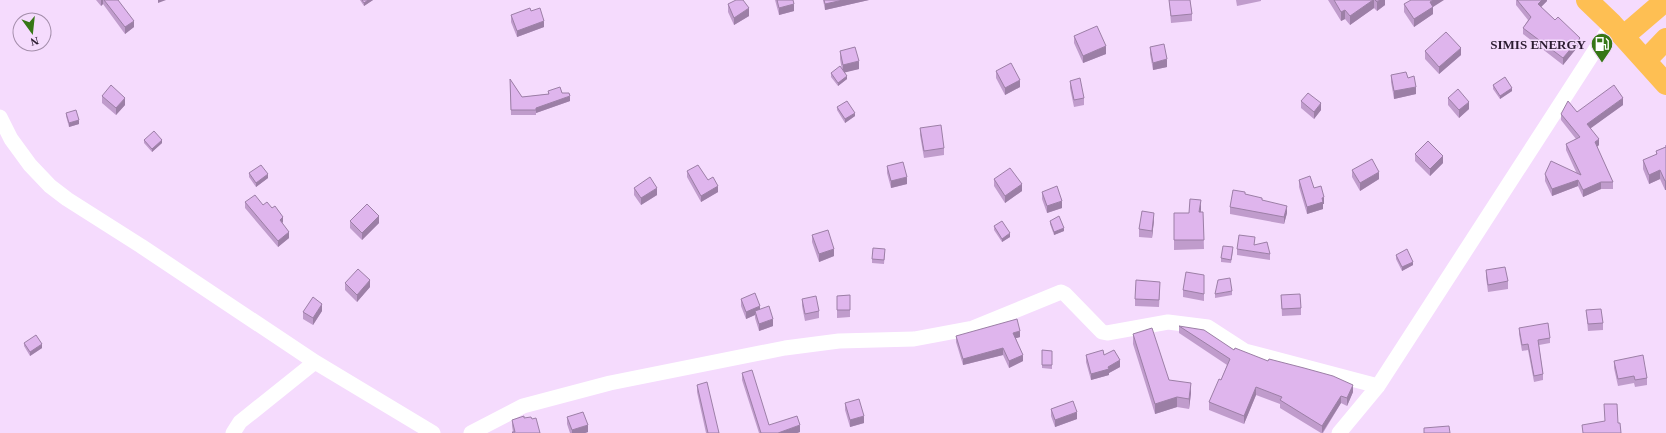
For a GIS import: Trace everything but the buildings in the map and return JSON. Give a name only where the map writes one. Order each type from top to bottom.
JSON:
[{"type":"highway","points":[[1587,0],[1618,30],[1666,84]]},
{"type":"highway","points":[[1618,30],[1666,0]]},
{"type":"highway","points":[[1646,60],[1666,39]]},
{"type":"street","points":[[1338,433],[1378,386],[1618,30]]},
{"type":"street","points":[[0,117],[11,138],[26,160],[50,186],[315,362],[433,433]]},
{"type":"street","points":[[471,433],[523,406],[610,383],[785,348],[839,341],[914,339],[973,328],[1061,292],[1065,294],[1102,332],[1106,333],[1168,322],[1208,328],[1245,351],[1378,386]]},
{"type":"street","points":[[233,433],[240,422],[315,362]]},
{"type":"place","name":"SIMIS ENERGY","points":[[1602,64]]}]
